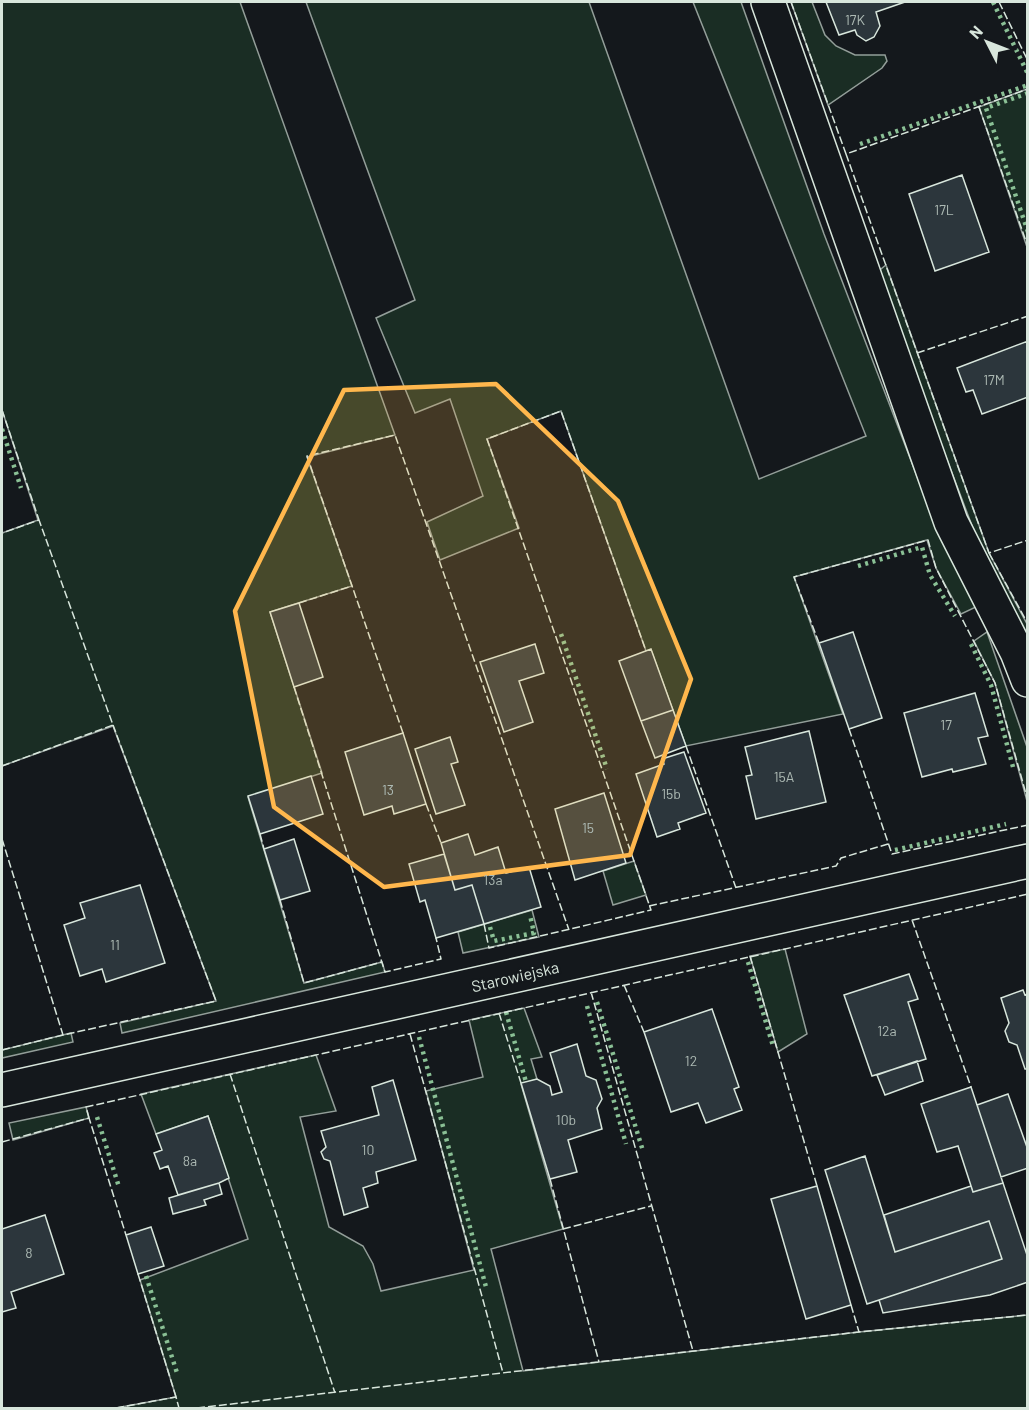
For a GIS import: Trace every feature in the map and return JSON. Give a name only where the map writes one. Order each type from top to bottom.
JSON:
[{"type":"street","points":[[768,2],[951,522],[1017,652],[1028,680]]},
{"type":"street","name":"Starowiejska","points":[[2,1090],[1028,861]]},
{"type":"highlighted area","points":[[496,384],[618,501],[691,679],[630,855],[384,887],[274,807],[235,611],[344,390]]},
{"type":"green space","points":[[2,2],[240,2],[395,435],[307,457],[352,586],[270,612],[322,773],[248,797],[304,983],[382,962],[385,972],[122,1033],[120,1023],[216,1001],[113,726],[2,766],[2,533],[38,520],[2,410]]},
{"type":"green space","points":[[306,2],[589,2],[759,479],[866,436],[693,2],[741,2],[824,234],[925,497],[976,607],[961,614],[936,568],[927,540],[794,577],[843,714],[686,746],[651,650],[646,651],[561,411],[487,439],[519,528],[440,560],[427,522],[483,496],[450,399],[415,413],[376,318],[415,300]]},
{"type":"green space","points":[[791,2],[812,2],[825,35],[836,46],[855,55],[885,55],[887,61],[882,68],[828,105]]},
{"type":"green space","points":[[1028,89],[1027,247],[979,107]]},
{"type":"green space","points":[[886,265],[989,553],[1027,624],[1027,639],[982,552],[876,273]]},
{"type":"green space","points":[[987,632],[1027,747],[1027,801],[995,683],[974,641]]},
{"type":"green space","points":[[634,861],[646,895],[613,905],[603,871]]},
{"type":"green space","points":[[532,910],[539,937],[463,953],[458,932]]},
{"type":"green space","points":[[785,949],[807,1034],[778,1052],[750,956]]},
{"type":"green space","points":[[524,1008],[542,1057],[531,1059],[537,1079],[521,1084],[563,1229],[491,1249],[523,1371],[1027,1315],[1027,1408],[116,1408],[176,1397],[140,1280],[248,1239],[208,1116],[156,1134],[141,1094],[316,1055],[336,1111],[300,1117],[329,1227],[363,1246],[373,1264],[381,1291],[474,1270],[426,1091],[483,1077],[469,1020]]},
{"type":"green space","points":[[71,1033],[73,1042],[2,1058],[2,1050]]},
{"type":"green space","points":[[86,1107],[89,1118],[13,1140],[9,1123]]},
{"type":"building","points":[[826,2],[905,2],[876,12],[880,26],[874,37],[866,41],[857,35],[855,30],[839,35]]},
{"type":"building","points":[[962,175],[989,252],[935,271],[909,194]]},
{"type":"building","points":[[1028,341],[1028,397],[982,414],[973,390],[966,392],[957,368]]},
{"type":"building","points":[[299,603],[323,677],[294,687],[270,612]]},
{"type":"building","points":[[853,632],[882,718],[849,729],[819,643]]},
{"type":"building","points":[[535,644],[544,673],[519,681],[533,722],[504,732],[480,662]]},
{"type":"building","points":[[651,649],[673,710],[641,721],[619,661]]},
{"type":"building","points":[[975,693],[988,736],[978,738],[986,764],[953,772],[952,769],[922,777],[904,713]]},
{"type":"building","points":[[673,710],[686,746],[655,758],[641,721]]},
{"type":"building","points":[[809,731],[826,802],[756,819],[746,776],[752,775],[745,747]]},
{"type":"building","points":[[403,733],[426,804],[394,814],[392,806],[364,815],[345,752]]},
{"type":"building","points":[[450,737],[458,762],[451,764],[465,805],[436,814],[415,749]]},
{"type":"building","points":[[684,752],[706,813],[678,823],[680,829],[657,837],[636,774],[664,764],[662,759]]},
{"type":"building","points":[[311,776],[323,814],[260,834],[248,796]]},
{"type":"building","points":[[604,793],[626,863],[575,880],[555,809]]},
{"type":"building","points":[[468,834],[475,855],[498,847],[506,873],[529,867],[541,907],[484,924],[472,885],[455,890],[441,843]]},
{"type":"building","points":[[294,839],[310,891],[280,900],[264,849]]},
{"type":"building","points":[[444,854],[455,890],[472,885],[484,924],[436,938],[425,900],[420,902],[409,864]]},
{"type":"building","points":[[140,885],[165,963],[106,982],[102,969],[80,976],[64,925],[85,918],[80,903]]},
{"type":"building","points":[[909,974],[918,999],[908,1002],[926,1059],[872,1076],[844,995]]},
{"type":"building","points":[[1023,990],[1025,995],[1028,994],[1028,1069],[1025,1069],[1017,1045],[1009,1042],[1005,1031],[1009,1023],[1001,998]]},
{"type":"building","points":[[712,1009],[739,1087],[734,1089],[742,1110],[706,1123],[698,1103],[671,1112],[644,1032]]},
{"type":"building","points":[[577,1044],[586,1076],[596,1080],[602,1099],[597,1108],[602,1129],[568,1140],[577,1172],[550,1179],[521,1083],[537,1079],[550,1086],[552,1095],[562,1092],[550,1053]]},
{"type":"building","points":[[917,1061],[923,1081],[885,1095],[877,1075]]},
{"type":"building","points":[[393,1080],[416,1160],[376,1172],[378,1183],[363,1188],[368,1207],[344,1215],[330,1161],[324,1159],[321,1152],[326,1147],[321,1131],[379,1115],[372,1087]]},
{"type":"building","points":[[971,1087],[1003,1183],[973,1192],[958,1146],[937,1152],[921,1104]]},
{"type":"building","points":[[1008,1094],[1028,1150],[1028,1168],[1001,1177],[977,1105]]},
{"type":"building","points":[[208,1116],[229,1178],[178,1195],[168,1166],[160,1169],[154,1153],[162,1150],[156,1134]]},
{"type":"building","points":[[865,1156],[895,1252],[989,1221],[1002,1259],[867,1304],[825,1170]]},
{"type":"building","points":[[219,1183],[222,1194],[204,1200],[206,1205],[173,1214],[169,1198]]},
{"type":"building","points":[[1003,1183],[1028,1258],[1028,1282],[990,1295],[883,1313],[879,1300],[1002,1259],[989,1221],[895,1252],[884,1215],[971,1186],[973,1192]]},
{"type":"building","points":[[817,1186],[851,1305],[806,1319],[771,1199]]},
{"type":"building","points":[[45,1215],[64,1274],[11,1292],[16,1308],[2,1312],[2,1229]]},
{"type":"building","points":[[151,1227],[164,1266],[138,1274],[126,1235]]},
{"type":"hedge","points":[[993,2],[1028,74]]},
{"type":"hedge","points":[[860,144],[1028,85]]},
{"type":"hedge","points":[[1028,93],[986,108],[1028,232]]},
{"type":"hedge","points":[[2,429],[21,488]]},
{"type":"hedge","points":[[858,566],[922,547],[930,575],[955,616]]},
{"type":"hedge","points":[[561,634],[607,769]]},
{"type":"hedge","points":[[971,644],[991,685],[1013,767]]},
{"type":"hedge","points":[[895,850],[1006,824]]},
{"type":"hedge","points":[[490,927],[494,941],[534,933],[530,915]]},
{"type":"hedge","points":[[748,962],[773,1046]]},
{"type":"hedge","points":[[597,1002],[643,1151]]},
{"type":"hedge","points":[[587,1006],[626,1144]]},
{"type":"hedge","points":[[506,1012],[526,1082]]},
{"type":"hedge","points":[[419,1037],[486,1287]]},
{"type":"hedge","points":[[97,1117],[119,1187]]},
{"type":"hedge","points":[[146,1276],[178,1376]]},
{"type":"fence","points":[[791,2],[846,154],[1028,89]]},
{"type":"fence","points":[[999,2],[1028,61]]},
{"type":"fence","points":[[979,107],[1028,247]]},
{"type":"fence","points":[[846,154],[989,553],[1028,540]]},
{"type":"fence","points":[[917,353],[1028,316]]},
{"type":"fence","points":[[2,410],[39,520],[2,533]]},
{"type":"fence","points":[[484,924],[489,948],[651,910],[487,439],[561,411],[646,651]]},
{"type":"fence","points":[[403,733],[307,456],[395,435],[569,930]]},
{"type":"fence","points":[[2,766],[113,725],[39,520]]},
{"type":"fence","points":[[819,643],[794,577],[928,540],[936,568],[995,683],[1028,801]]},
{"type":"fence","points":[[989,553],[1028,624]]},
{"type":"fence","points":[[299,603],[352,586]]},
{"type":"fence","points":[[294,687],[385,972],[441,959],[436,938]]},
{"type":"fence","points":[[2,839],[63,1035],[216,1001],[113,725]]},
{"type":"fence","points":[[849,729],[892,854],[1028,825]]},
{"type":"fence","points":[[686,746],[736,888]]},
{"type":"fence","points":[[426,804],[441,843]]},
{"type":"fence","points":[[260,834],[264,849]]},
{"type":"fence","points":[[649,906],[836,866],[841,858],[888,844]]},
{"type":"fence","points":[[89,1118],[86,1107],[1028,894]]},
{"type":"fence","points":[[280,900],[304,983],[382,962]]},
{"type":"fence","points":[[912,920],[971,1087]]},
{"type":"fence","points":[[750,956],[817,1186]]},
{"type":"fence","points":[[624,985],[644,1032]]},
{"type":"fence","points":[[591,992],[693,1351]]},
{"type":"fence","points":[[499,1013],[521,1083]]},
{"type":"fence","points":[[410,1034],[503,1373]]},
{"type":"fence","points":[[2,1050],[63,1035]]},
{"type":"fence","points":[[230,1074],[335,1393]]},
{"type":"fence","points":[[2,1142],[89,1118],[126,1235]]},
{"type":"fence","points":[[550,1179],[599,1362]]},
{"type":"fence","points":[[563,1229],[651,1206]]},
{"type":"fence","points":[[138,1274],[176,1397]]},
{"type":"fence","points":[[851,1305],[859,1332]]},
{"type":"fence","points":[[197,1408],[859,1332],[1028,1315]]},
{"type":"fence","points":[[116,1408],[176,1397],[179,1408]]}]
